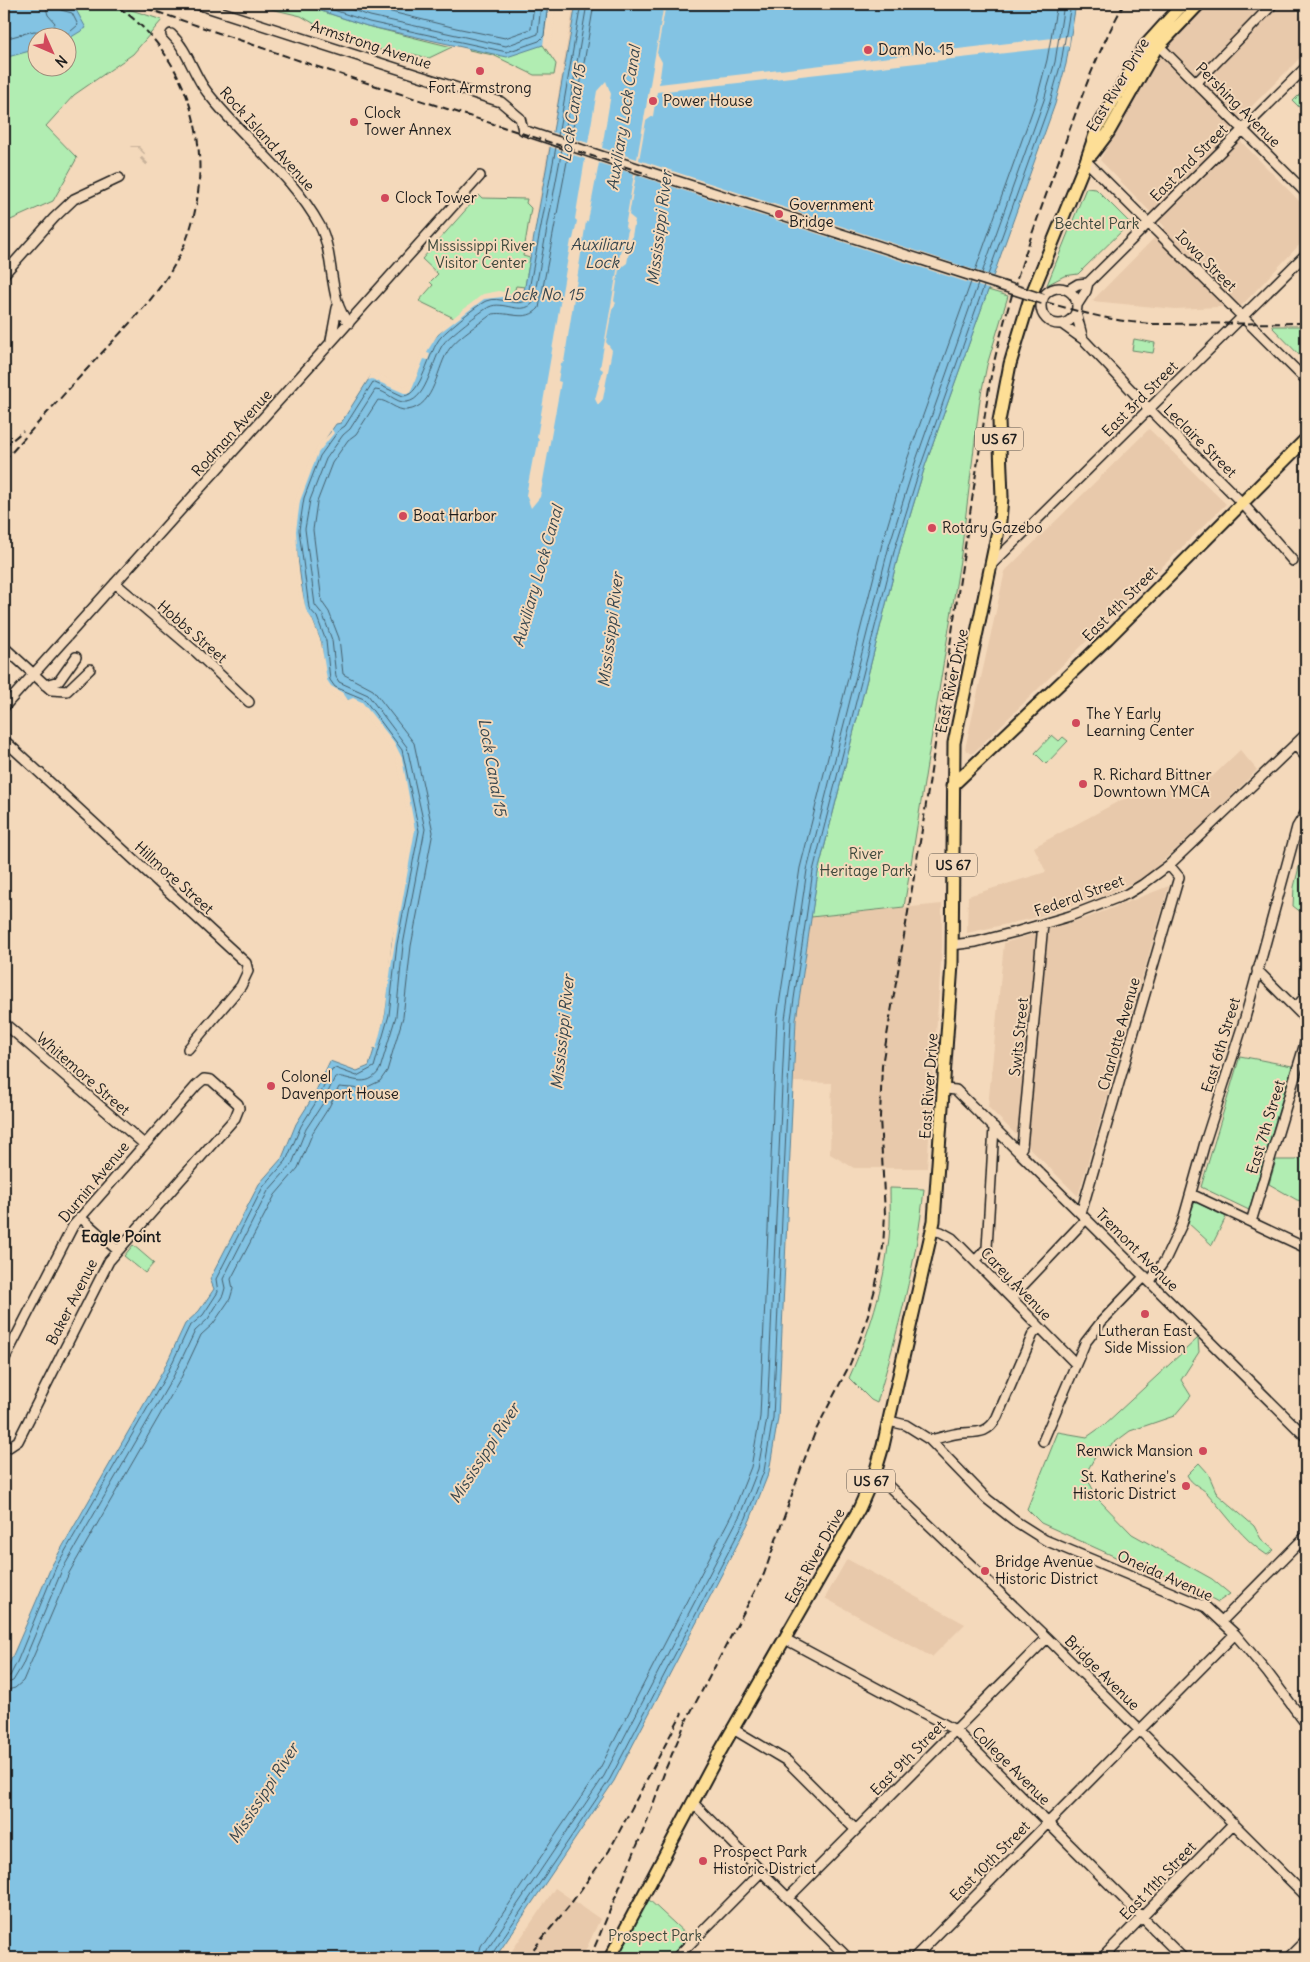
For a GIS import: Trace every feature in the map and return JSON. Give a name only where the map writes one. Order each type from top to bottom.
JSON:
[{"type":"main road","name":"East River Drive","points":[[610,1958],[692,1802],[859,1509],[875,1473],[932,1230],[945,1090],[952,944],[952,786],[957,721],[993,563],[1002,497],[998,440],[1003,394],[1030,298],[1086,161],[1108,133],[1155,41],[1183,4]]},
{"type":"main road","name":"East River Drive","points":[[1155,41],[1199,4]]},
{"type":"main road","name":"East 4th Street","points":[[952,786],[1108,638],[1306,439]]},
{"type":"street","name":"Armstrong Avenue","points":[[197,4],[501,102],[520,118],[523,130],[1042,299]]},
{"type":"street","points":[[1196,82],[1273,4]]},
{"type":"street","name":"Rock Island Avenue","points":[[171,34],[185,51],[207,92],[292,185],[312,212],[326,240],[340,314],[349,323]]},
{"type":"street","name":"Pershing Avenue","points":[[1155,41],[1306,193]]},
{"type":"street","name":"East 2nd Street","points":[[1077,309],[1088,283],[1306,67]]},
{"type":"street","name":"Iowa Street","points":[[1086,161],[1306,380]]},
{"type":"street","name":"Rodman Avenue","points":[[4,707],[480,176]]},
{"type":"street","points":[[4,274],[54,218],[74,199],[119,178]]},
{"type":"street","name":"East 3rd Street","points":[[993,563],[1306,254]]},
{"type":"street","points":[[1068,290],[1078,284],[1088,283]]},
{"type":"street","points":[[1077,309],[1070,320],[1062,324],[1051,322],[1045,317],[1041,309],[1042,299],[1047,292],[1055,288],[1068,290],[1075,296],[1083,339]]},
{"type":"street","points":[[329,345],[334,330],[337,303]]},
{"type":"street","name":"Leclaire Street","points":[[1062,324],[1083,339],[1243,504],[1293,561]]},
{"type":"street","name":"Hobbs Street","points":[[115,583],[196,652],[249,702]]},
{"type":"street","points":[[4,647],[45,685],[56,692],[67,691],[90,669]]},
{"type":"street","points":[[45,685],[59,681],[76,657]]},
{"type":"street","name":"Federal Street","points":[[952,944],[976,942],[1043,924],[1127,894],[1169,865],[1306,734]]},
{"type":"street","name":"Hillmore Street","points":[[4,740],[246,963],[248,971],[241,986],[188,1049]]},
{"type":"street","points":[[1295,745],[1306,757]]},
{"type":"street","name":"East 6th Street","points":[[1042,1441],[1085,1343],[1102,1321],[1165,1260],[1179,1233],[1206,1139],[1245,1018],[1297,826],[1306,812]]},
{"type":"street","name":"Charlotte Avenue","points":[[1011,1298],[1084,1216],[1179,877],[1169,865]]},
{"type":"street","name":"Swits Street","points":[[1019,1152],[1022,1147],[1043,924]]},
{"type":"street","points":[[1257,970],[1306,1019]]},
{"type":"street","points":[[1295,1008],[1306,996]]},
{"type":"street","name":"Whitemore Street","points":[[4,1023],[144,1144]]},
{"type":"street","name":"East 7th Street","points":[[1252,1222],[1306,1040]]},
{"type":"street","name":"Durnin Avenue","points":[[4,1360],[61,1247],[80,1217],[204,1079],[211,1080],[230,1096],[240,1108]]},
{"type":"street","name":"Tremont Avenue","points":[[945,1090],[956,1090],[1306,1437]]},
{"type":"street","name":"Baker Avenue","points":[[4,1447],[9,1447],[18,1441],[109,1260],[235,1118],[240,1108]]},
{"type":"street","points":[[975,1261],[987,1248],[994,1127]]},
{"type":"street","points":[[1191,1194],[1305,1244]]},
{"type":"street","points":[[80,1217],[116,1250]]},
{"type":"street","name":"Carey Avenue","points":[[932,1230],[952,1238],[1039,1328],[1076,1363]]},
{"type":"street","points":[[930,1440],[954,1434],[982,1432],[993,1424],[1032,1334],[1039,1328]]},
{"type":"street","name":"Oneida Avenue","points":[[888,1421],[906,1424],[930,1440],[987,1499],[1020,1525],[1045,1540],[1206,1607],[1236,1634],[1268,1672],[1306,1724]]},
{"type":"street","name":"Bridge Avenue","points":[[875,1473],[1047,1638],[1306,1896]]},
{"type":"street","points":[[1222,1621],[1306,1536]]},
{"type":"street","name":"East 10th Street","points":[[914,1958],[1236,1634]]},
{"type":"street","name":"East 9th Street","points":[[788,1898],[1047,1638]]},
{"type":"street","name":"College Avenue","points":[[785,1639],[955,1730],[1183,1958]]},
{"type":"street","points":[[734,1729],[787,1761],[856,1830]]},
{"type":"street","points":[[692,1802],[848,1958]]},
{"type":"street","name":"East 11th Street","points":[[1102,1958],[1234,1823]]},
{"type":"street","points":[[678,1957],[761,1872]]},
{"type":"street","points":[[1288,1958],[1306,1940]]},
{"type":"shaded area","points":[[574,4],[576,4],[539,213],[537,212]]},
{"type":"shaded area","points":[[1209,4],[1290,4],[1306,21],[1306,52],[1229,129],[1306,208],[1306,238],[1241,306],[1175,309],[1092,301],[1165,227],[1100,160],[1157,57]]},
{"type":"shaded area","points":[[1149,429],[1226,504],[972,754],[965,749],[1005,571]]},
{"type":"shaded area","points":[[1240,750],[1257,770],[1207,821],[1145,877],[1107,894],[1034,918],[967,933],[968,896],[1046,872],[1034,847],[1121,800],[1212,777]]},
{"type":"shaded area","points":[[1169,886],[1078,1196],[988,1107],[1004,943],[1089,917]]},
{"type":"shaded area","points":[[942,904],[942,946],[927,1168],[854,1168],[830,1154],[832,1083],[794,1082],[796,1020],[811,917]]},
{"type":"shaded area","points":[[847,1559],[965,1624],[932,1657],[825,1598]]},
{"type":"shaded area","points":[[555,1888],[600,1919],[582,1958],[507,1958]]},
{"type":"green space","points":[[4,4],[113,4],[162,20],[133,54],[74,95],[46,126],[77,158],[53,201],[4,223]]},
{"type":"green space","points":[[250,4],[300,4],[367,26],[452,47],[429,58],[412,54],[405,58],[332,34],[301,16]]},
{"type":"green space","points":[[483,24],[543,45],[556,64],[554,75],[534,75],[493,55],[469,50]]},
{"type":"green space","points":[[1306,88],[1306,114],[1293,101]]},
{"type":"green space","name":"Bechtel Park","points":[[1086,188],[1096,189],[1130,223],[1078,274],[1064,276],[1047,285]]},
{"type":"green space","name":"Mississippi River Visitor Center","points":[[479,195],[482,198],[527,199],[526,203],[531,208],[523,256],[530,258],[525,287],[516,286],[513,296],[499,294],[456,319],[419,301],[433,285],[430,282],[438,274],[422,259]]},
{"type":"green space","name":"River Heritage Park","points":[[988,290],[1008,296],[987,365],[980,399],[961,554],[904,907],[811,917],[818,872],[900,549],[925,466]]},
{"type":"green space","points":[[1271,326],[1306,326],[1306,362]]},
{"type":"green space","points":[[1134,339],[1155,343],[1153,353],[1132,350]]},
{"type":"green space","points":[[1052,735],[1059,741],[1063,737],[1068,741],[1046,764],[1035,753]]},
{"type":"green space","points":[[1301,859],[1306,862],[1306,916],[1293,906],[1294,887]]},
{"type":"green space","points":[[1240,1056],[1292,1066],[1249,1210],[1201,1187]]},
{"type":"green space","points":[[1306,1155],[1306,1202],[1297,1200],[1269,1184],[1276,1160],[1296,1160]]},
{"type":"green space","points":[[890,1188],[924,1189],[917,1243],[899,1324],[877,1403],[871,1400],[849,1378],[869,1327],[887,1256],[890,1232]]},
{"type":"green space","points":[[1195,1202],[1226,1217],[1212,1245],[1187,1222]]},
{"type":"green space","points":[[133,1245],[154,1263],[145,1273],[124,1256]]},
{"type":"green space","points":[[1198,1338],[1199,1352],[1181,1380],[1191,1396],[1174,1416],[1130,1431],[1095,1457],[1085,1475],[1099,1500],[1132,1534],[1212,1579],[1230,1594],[1218,1602],[1182,1582],[1120,1559],[1041,1523],[1027,1509],[1058,1432],[1087,1437],[1104,1425]]},
{"type":"green space","points":[[1199,1463],[1208,1473],[1217,1494],[1254,1526],[1261,1539],[1274,1550],[1267,1555],[1258,1549],[1242,1534],[1207,1493],[1191,1481],[1187,1475]]},
{"type":"green space","name":"Prospect Park","points":[[647,1898],[689,1937],[671,1955],[673,1958],[617,1958]]},
{"type":"water","points":[[4,4],[54,4],[75,8],[86,28],[78,33],[78,28],[28,28],[28,51],[4,58]]},
{"type":"water","points":[[300,4],[553,4],[549,38],[543,45],[507,57],[367,26]]},
{"type":"water","points":[[576,4],[1076,4],[1066,64],[1055,104],[925,466],[900,549],[818,872],[796,1020],[778,1418],[769,1472],[750,1520],[614,1781],[495,1958],[4,1958],[4,1676],[52,1565],[163,1371],[185,1324],[199,1311],[214,1289],[210,1279],[259,1184],[282,1158],[296,1124],[313,1097],[330,1061],[357,1071],[369,1066],[385,1014],[392,943],[414,831],[398,752],[360,703],[348,700],[332,690],[325,681],[321,642],[312,619],[305,611],[294,529],[299,496],[315,454],[336,424],[341,423],[372,374],[405,391],[416,378],[423,356],[436,337],[470,305],[478,299],[490,295],[499,294],[523,297]]},
{"type":"pier","points":[[549,4],[555,4],[552,38],[546,45],[543,45]]},
{"type":"pier","points":[[573,4],[552,132],[588,143],[597,91],[606,81],[611,94],[602,148],[637,159],[664,4],[666,4],[657,53],[662,62],[659,84],[1070,36],[1069,46],[657,92],[653,116],[646,121],[639,160],[996,277],[991,290],[636,175],[629,215],[635,220],[627,263],[619,269],[614,301],[616,303],[612,310],[606,342],[612,350],[603,399],[598,405],[595,399],[603,370],[600,368],[621,248],[624,248],[628,230],[625,227],[634,174],[599,163],[588,221],[586,222],[564,362],[561,363],[558,381],[561,382],[540,497],[531,508],[526,495],[533,458],[535,458],[539,439],[537,437],[571,240],[573,239],[577,221],[575,219],[585,159],[548,146]]},
{"type":"pier","points":[[499,291],[513,294],[512,296],[484,299],[438,334],[428,350],[427,353],[430,354],[428,360],[424,359],[410,393],[404,393],[372,379],[368,380],[372,372],[406,388],[411,384],[423,350],[435,332],[483,294]]},
{"type":"pier","points":[[331,428],[334,433],[318,453],[300,501],[296,531],[299,576],[306,610],[312,619],[321,642],[327,680],[331,686],[343,693],[348,700],[353,698],[362,702],[394,742],[402,758],[415,830],[392,960],[385,1014],[376,1049],[373,1047],[382,1014],[394,927],[412,831],[395,753],[358,705],[347,702],[331,693],[323,683],[319,643],[310,621],[302,612],[292,537],[295,503],[311,459],[320,444],[331,432]]},
{"type":"railway","points":[[4,461],[153,296],[169,274],[180,254],[195,212],[198,190],[198,144],[188,100],[176,72],[159,46],[138,23],[113,4]]},
{"type":"railway","points":[[134,4],[321,68],[1014,293],[1066,308],[1136,323],[1306,323]]},
{"type":"railway","points":[[590,1958],[687,1719],[764,1574],[816,1430],[850,1364],[864,1329],[875,1289],[883,1247],[885,1214],[880,1117],[882,1065],[923,824],[990,381],[1003,326],[1037,220],[1087,84],[1104,43],[1124,4]]},
{"type":"railway","points":[[4,447],[23,431]]},
{"type":"railway","points":[[526,1958],[569,1906],[609,1851],[682,1713]]},
{"type":"place","name":"Dam No. 15","points":[[868,50]]},
{"type":"place","name":"Fort Armstrong","points":[[480,71]]},
{"type":"place","name":"Power House","points":[[653,101]]},
{"type":"place","name":"Clock Tower Annex","points":[[354,122]]},
{"type":"place","name":"Clock Tower","points":[[385,198]]},
{"type":"place","name":"Government Bridge","points":[[779,214]]},
{"type":"place","name":"Boat Harbor","points":[[403,516]]},
{"type":"place","name":"Rotary Gazebo","points":[[932,528]]},
{"type":"place","name":"The Y Early Learning Center","points":[[1076,723]]},
{"type":"place","name":"R. Richard Bittner Downtown YMCA","points":[[1083,784]]},
{"type":"place","name":"Colonel Davenport House","points":[[271,1086]]},
{"type":"place","name":"Lutheran East Side Mission","points":[[1145,1314]]},
{"type":"place","name":"Renwick Mansion","points":[[1203,1451]]},
{"type":"place","name":"St. Katherine's Historic District","points":[[1186,1486]]},
{"type":"place","name":"Bridge Avenue Historic District","points":[[985,1571]]},
{"type":"place","name":"Prospect Park Historic District","points":[[703,1861]]},
{"type":"district","name":"Eagle Point","points":[[121,1236]]},
{"type":"water label","name":"Lock Canal 15","points":[[572,113]]},
{"type":"water label","name":"Auxiliary Lock Canal","points":[[623,118]]},
{"type":"water label","name":"Mississippi River","points":[[659,228]]},
{"type":"water label","name":"Auxiliary Lock","points":[[602,253]]},
{"type":"water label","name":"Lock No. 15","points":[[543,294]]},
{"type":"water label","name":"Auxiliary Lock Canal","points":[[537,576]]},
{"type":"water label","name":"Mississippi River","points":[[610,630]]},
{"type":"water label","name":"Lock Canal 15","points":[[493,767]]},
{"type":"water label","name":"Mississippi River","points":[[562,1032]]},
{"type":"water label","name":"Mississippi River","points":[[484,1453]]},
{"type":"water label","name":"Mississippi River","points":[[263,1793]]}]
